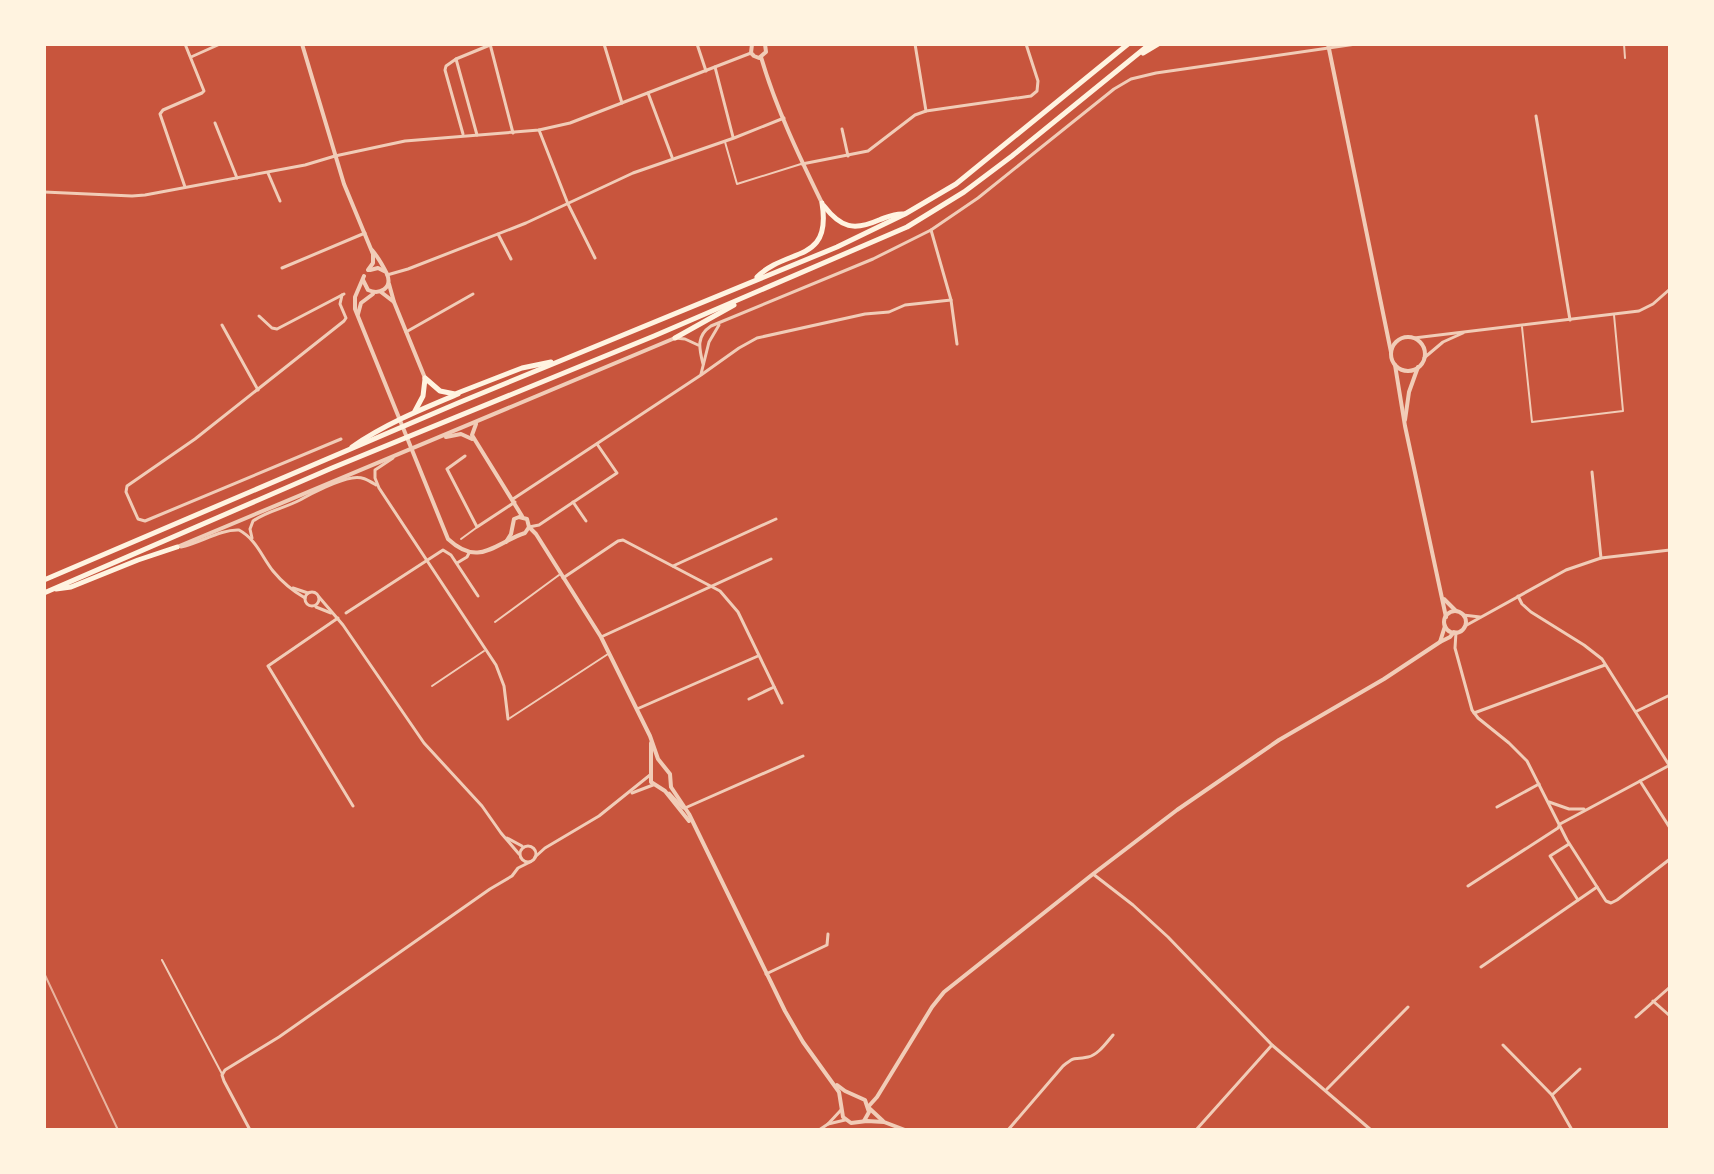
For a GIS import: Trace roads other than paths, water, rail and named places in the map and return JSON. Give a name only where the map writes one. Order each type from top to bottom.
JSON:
[{"type":"highway","points":[[44,580],[556,362],[837,247],[905,214],[956,184],[1126,44]]},
{"type":"highway","points":[[45,592],[332,468],[882,238],[964,192],[1150,44]]},
{"type":"highway","points":[[1125,64],[1158,44]]},
{"type":"highway","points":[[822,203],[841,223],[853,227],[864,227],[896,213],[905,214]]},
{"type":"highway","points":[[754,281],[766,268],[809,250],[818,241],[825,220],[822,203]]},
{"type":"highway","points":[[675,338],[754,293]]},
{"type":"highway","points":[[341,454],[364,438],[462,392],[528,365],[556,362]]},
{"type":"highway","points":[[425,378],[440,391],[462,392]]},
{"type":"highway","points":[[413,413],[423,396],[425,378]]},
{"type":"highway","points":[[45,592],[71,587],[177,547]]},
{"type":"street","points":[[185,44],[204,91],[160,114],[185,187]]},
{"type":"street","points":[[190,58],[220,44]]},
{"type":"street","points":[[302,44],[353,206],[371,248],[388,276],[394,302],[425,378]]},
{"type":"street","points":[[604,44],[622,103]]},
{"type":"street","points":[[697,44],[706,71]]},
{"type":"street","points":[[751,53],[752,44]]},
{"type":"street","points":[[761,57],[766,52],[766,44]]},
{"type":"street","points":[[915,44],[926,111]]},
{"type":"street","points":[[802,164],[868,151],[915,115],[926,111],[1031,96],[1037,91],[1038,81],[1026,44]]},
{"type":"street","points":[[703,364],[699,345],[704,331],[873,259],[931,230],[978,198],[1114,89],[1131,79],[1356,44]]},
{"type":"street","points":[[477,135],[468,126],[445,70],[456,59],[490,45],[513,133]]},
{"type":"street","points":[[1328,46],[1446,617],[1441,641]]},
{"type":"street","points":[[751,53],[761,57]]},
{"type":"street","points":[[44,192],[132,196],[268,173],[405,141],[539,130],[570,123],[751,53]]},
{"type":"street","points":[[761,57],[802,164],[822,203]]},
{"type":"street","points":[[456,59],[468,126],[464,136]]},
{"type":"street","points":[[715,67],[734,138]]},
{"type":"street","points":[[648,93],[673,159]]},
{"type":"street","points":[[1536,116],[1570,320]]},
{"type":"street","points":[[388,276],[498,234],[633,173],[784,118]]},
{"type":"street","points":[[215,123],[237,178]]},
{"type":"street","points":[[842,129],[848,156]]},
{"type":"street","points":[[539,130],[568,204],[595,258]]},
{"type":"street","points":[[268,173],[280,201]]},
{"type":"street","points":[[931,230],[951,300],[957,344]]},
{"type":"street","points":[[282,268],[365,233]]},
{"type":"street","points":[[498,234],[511,259]]},
{"type":"street","points":[[371,248],[373,263],[355,297],[358,316],[448,539],[469,552],[485,552],[522,534],[529,527],[539,525],[617,473],[597,444]]},
{"type":"street","points":[[368,270],[375,268],[388,276]]},
{"type":"street","points":[[364,276],[365,287],[394,302]]},
{"type":"street","points":[[358,316],[361,303],[386,288],[388,276]]},
{"type":"street","points":[[1386,330],[1393,336],[1414,338],[1614,315],[1639,311],[1663,297],[1670,289]]},
{"type":"street","points":[[259,316],[277,329],[343,294],[340,301],[346,318],[195,439],[127,486],[126,492],[138,519],[145,521],[341,439]]},
{"type":"street","points":[[406,332],[473,294]]},
{"type":"street","points":[[1663,297],[1670,300]]},
{"type":"street","points":[[465,456],[447,469],[477,527],[757,338],[865,314],[889,312],[905,305],[951,300]]},
{"type":"street","points":[[701,375],[709,342],[721,322]]},
{"type":"street","points":[[222,325],[258,390]]},
{"type":"street","points":[[1440,334],[1443,342]]},
{"type":"street","points":[[1405,426],[1409,392],[1418,367],[1424,358],[1452,335]]},
{"type":"street","points":[[177,547],[675,338],[699,345],[709,342]]},
{"type":"street","points":[[1391,352],[1394,343],[1401,338]]},
{"type":"street","points":[[1414,338],[1422,344],[1424,358]]},
{"type":"street","points":[[1395,365],[1403,370],[1418,367]]},
{"type":"street","points":[[477,422],[473,431],[475,440],[601,637],[650,736],[658,759],[668,771],[671,787],[697,831],[766,974],[803,1042],[839,1092],[845,1120]]},
{"type":"street","points":[[421,445],[461,434],[475,440]]},
{"type":"street","points":[[400,454],[375,470],[379,488],[496,665],[504,686],[508,719]]},
{"type":"street","points":[[1592,472],[1601,558]]},
{"type":"street","points":[[305,598],[274,572],[253,540],[250,529],[253,521],[313,491],[354,477],[367,479],[379,488]]},
{"type":"street","points":[[506,542],[516,518],[515,502]]},
{"type":"street","points":[[573,502],[586,521]]},
{"type":"street","points":[[516,518],[524,517]]},
{"type":"street","points":[[673,566],[776,519]]},
{"type":"street","points":[[537,537],[539,525]]},
{"type":"street","points":[[512,528],[516,533],[537,537]]},
{"type":"street","points":[[177,547],[234,529],[253,540]]},
{"type":"street","points":[[561,576],[621,540],[713,586],[738,612],[782,703]]},
{"type":"street","points":[[862,1122],[944,992],[1177,810],[1279,740],[1384,679],[1480,617],[1566,570],[1601,558],[1670,550]]},
{"type":"street","points":[[346,613],[440,551],[446,551],[457,563],[478,596]]},
{"type":"street","points":[[457,563],[469,552]]},
{"type":"street","points":[[601,637],[771,559]]},
{"type":"street","points":[[286,584],[308,593],[314,592],[338,618],[424,743],[482,806],[524,861],[530,862]]},
{"type":"street","points":[[308,593],[306,604],[324,609],[338,618]]},
{"type":"street","points":[[1468,886],[1560,824],[1669,765],[1605,665],[1589,649],[1531,612],[1518,596]]},
{"type":"street","points":[[313,607],[319,597]]},
{"type":"street","points":[[1442,597],[1463,615],[1480,617]]},
{"type":"street","points":[[1446,617],[1456,611]]},
{"type":"street","points":[[1463,615],[1465,626]]},
{"type":"street","points":[[338,618],[268,666],[353,806]]},
{"type":"street","points":[[1445,626],[1455,632]]},
{"type":"street","points":[[1455,632],[1455,648],[1474,713],[1523,757],[1569,844],[1606,901],[1617,900],[1670,859]]},
{"type":"street","points":[[1441,641],[1450,642],[1455,648]]},
{"type":"street","points":[[637,709],[759,655]]},
{"type":"street","points":[[1474,713],[1605,665]]},
{"type":"street","points":[[749,699],[774,687]]},
{"type":"street","points":[[1636,711],[1670,695]]},
{"type":"street","points":[[650,736],[653,785]]},
{"type":"street","points":[[685,808],[803,756]]},
{"type":"street","points":[[250,1130],[222,1075],[229,1067],[279,1037],[512,876],[518,868],[599,816],[657,767],[663,767]]},
{"type":"street","points":[[660,787],[670,780]]},
{"type":"street","points":[[1640,781],[1670,828]]},
{"type":"street","points":[[1497,807],[1539,784]]},
{"type":"street","points":[[625,796],[653,785],[660,787],[685,808]]},
{"type":"street","points":[[665,791],[697,831]]},
{"type":"street","points":[[1548,802],[1569,809],[1588,809]]},
{"type":"street","points":[[501,833],[515,844],[553,844]]},
{"type":"street","points":[[1569,844],[1550,856],[1578,900]]},
{"type":"street","points":[[518,868],[521,849],[528,846]]},
{"type":"street","points":[[528,846],[535,851],[535,857]]},
{"type":"street","points":[[1093,874],[1168,937],[1272,1045],[1371,1130]]},
{"type":"street","points":[[1481,967],[1597,887]]},
{"type":"street","points":[[766,974],[827,945],[828,934]]},
{"type":"street","points":[[1636,1017],[1670,987]]},
{"type":"street","points":[[1653,1001],[1670,1016]]},
{"type":"street","points":[[1325,1090],[1408,1007]]},
{"type":"street","points":[[1008,1130],[1063,1066],[1074,1057],[1089,1057],[1103,1048],[1113,1035]]},
{"type":"street","points":[[1196,1130],[1272,1045]]},
{"type":"street","points":[[1503,1045],[1552,1095],[1572,1130]]},
{"type":"street","points":[[1552,1095],[1580,1069]]},
{"type":"street","points":[[833,1082],[865,1100],[884,1122]]},
{"type":"street","points":[[819,1130],[828,1124],[847,1098],[856,1096]]},
{"type":"street","points":[[865,1100],[877,1097]]},
{"type":"street","points":[[828,1124],[845,1120],[855,1124],[884,1122],[905,1130]]},
{"type":"lane","points":[[1624,44],[1625,58]]},
{"type":"lane","points":[[725,141],[737,184],[802,164]]},
{"type":"lane","points":[[1522,325],[1532,422],[1623,411],[1614,315]]},
{"type":"lane","points":[[461,539],[477,527]]},
{"type":"lane","points":[[495,622],[561,576]]},
{"type":"lane","points":[[432,686],[486,650]]},
{"type":"lane","points":[[508,719],[609,653]]},
{"type":"lane","points":[[162,960],[222,1075]]},
{"type":"railway","points":[[44,973],[118,1130]]}]
